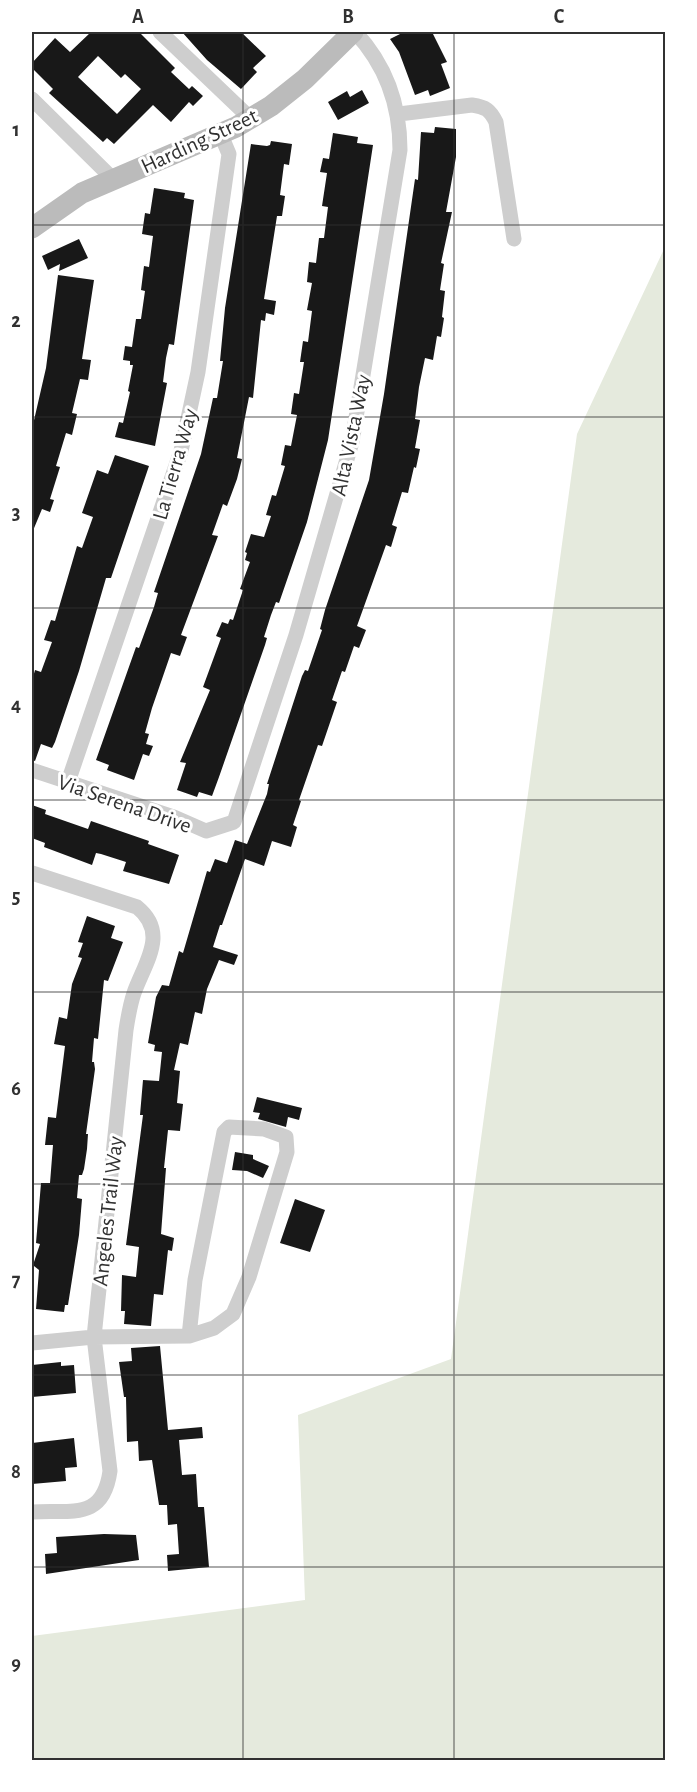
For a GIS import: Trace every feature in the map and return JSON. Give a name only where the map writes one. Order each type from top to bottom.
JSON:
[{"type":"street","points":[[160,32],[250,118]]},
{"type":"street","name":"Harding Street","points":[[32,228],[82,193],[113,178],[221,135],[250,118],[305,79],[354,32]]},
{"type":"street","name":"Alta Vista Way","points":[[219,828],[234,822],[239,808],[296,634],[347,461],[400,150],[399,114],[387,80],[372,50],[354,32]]},
{"type":"street","points":[[32,99],[113,178]]},
{"type":"street","points":[[399,114],[472,105],[483,107],[491,112],[496,122],[514,238]]},
{"type":"street","name":"La Tierra Way","points":[[68,782],[169,491],[183,441],[198,372],[229,154],[221,135]]},
{"type":"street","name":"Via Serena Drive","points":[[32,771],[174,817],[206,831],[219,828]]},
{"type":"street","name":"Angeles Trail Way","points":[[32,873],[137,907],[148,916],[153,927],[151,951],[134,992],[126,1030],[94,1337],[110,1471],[104,1497],[89,1508],[76,1511],[32,1512]]},
{"type":"street","points":[[32,1343],[94,1337],[189,1336],[214,1328],[232,1314],[252,1265],[287,1152],[286,1137],[264,1129],[229,1127],[224,1132],[195,1280],[189,1336]]},
{"type":"shaded area","points":[[665,247],[665,1760],[32,1760],[32,1636],[305,1600],[298,1415],[451,1359],[577,434]]},
{"type":"building","points":[[91,32],[140,33],[175,68],[171,72],[189,89],[192,86],[203,96],[193,106],[189,102],[171,122],[153,105],[114,144],[107,138],[103,142],[49,93],[53,89],[32,68],[32,63],[55,38],[70,52]],"holes":[[[98,56],[121,78],[125,74],[141,89],[117,114],[78,77]]]},
{"type":"building","points":[[182,32],[241,32],[266,56],[253,68],[257,72],[241,89],[207,60]]},
{"type":"building","points":[[404,32],[432,32],[447,62],[441,64],[450,88],[430,96],[428,90],[415,95],[399,52],[390,39]]},
{"type":"building","points":[[362,90],[369,103],[338,120],[328,102],[347,91],[350,97]]},
{"type":"building","points":[[435,127],[456,129],[456,157],[446,212],[452,212],[441,263],[444,264],[440,290],[445,291],[442,317],[444,318],[441,337],[437,336],[433,360],[425,358],[419,387],[415,419],[420,420],[415,448],[420,449],[416,468],[414,467],[408,493],[402,492],[392,525],[397,527],[391,547],[386,545],[357,626],[366,630],[359,648],[354,646],[345,672],[342,671],[332,700],[337,702],[322,746],[318,745],[299,800],[301,801],[293,825],[297,827],[291,847],[272,841],[264,866],[245,859],[222,925],[220,925],[213,947],[238,955],[234,965],[219,960],[207,989],[202,1014],[195,1012],[188,1045],[180,1043],[174,1070],[180,1071],[177,1103],[183,1104],[180,1131],[168,1130],[164,1168],[166,1168],[161,1234],[174,1238],[172,1251],[168,1250],[163,1295],[154,1294],[151,1326],[124,1324],[125,1311],[121,1311],[122,1275],[136,1277],[139,1247],[126,1245],[143,1115],[140,1115],[143,1080],[159,1081],[162,1052],[154,1051],[155,1045],[148,1043],[156,997],[162,985],[169,986],[179,951],[183,953],[207,871],[210,872],[215,859],[227,863],[235,840],[247,844],[267,794],[269,784],[267,784],[302,676],[305,670],[308,671],[322,630],[320,629],[325,610],[369,480],[384,394],[415,179],[418,180],[421,132],[434,133]]},
{"type":"building","points":[[333,133],[358,137],[357,143],[373,145],[328,440],[307,522],[279,603],[276,602],[271,615],[264,637],[267,638],[265,645],[219,777],[212,796],[199,792],[197,797],[177,790],[186,763],[180,762],[210,690],[203,687],[221,638],[216,636],[222,622],[228,624],[230,619],[233,620],[243,590],[240,589],[250,562],[245,560],[247,553],[245,552],[251,534],[264,537],[271,516],[266,515],[272,495],[276,496],[285,466],[281,465],[285,445],[291,446],[297,415],[291,414],[294,393],[299,394],[304,362],[300,362],[303,341],[308,342],[312,311],[307,310],[312,283],[307,282],[309,262],[316,263],[319,238],[324,238],[328,207],[322,206],[327,173],[320,172],[323,158],[329,159]]},
{"type":"building","points":[[271,141],[292,144],[289,165],[284,164],[280,195],[285,196],[282,216],[277,216],[264,299],[276,301],[274,315],[266,313],[265,321],[261,320],[253,398],[249,397],[237,458],[242,459],[237,479],[227,506],[223,504],[212,535],[218,536],[181,635],[187,637],[180,656],[171,653],[152,708],[145,733],[149,734],[146,744],[153,746],[149,756],[143,754],[134,780],[107,770],[109,765],[96,760],[136,647],[139,648],[154,607],[158,593],[154,592],[201,454],[213,398],[217,398],[223,361],[220,361],[225,308],[251,144],[267,146]]},
{"type":"building","points":[[154,188],[185,193],[184,198],[194,200],[174,345],[169,344],[166,358],[163,382],[167,383],[155,446],[115,437],[119,422],[123,423],[130,392],[128,391],[133,365],[130,365],[130,361],[123,360],[125,346],[132,347],[136,319],[141,319],[145,291],[141,290],[144,266],[149,267],[153,236],[142,234],[145,213],[150,214]]},
{"type":"building","points":[[79,239],[88,258],[59,271],[60,264],[48,270],[42,256]]},
{"type":"building","points":[[58,275],[94,280],[82,359],[91,360],[88,380],[80,379],[72,413],[77,414],[72,435],[66,433],[56,466],[60,467],[50,499],[54,500],[50,512],[42,509],[32,533],[32,429],[46,368]]},
{"type":"building","points":[[115,455],[149,466],[111,578],[106,578],[79,671],[55,742],[52,748],[41,744],[35,761],[32,760],[32,681],[35,670],[41,672],[52,642],[44,640],[51,620],[55,621],[77,546],[82,548],[93,517],[82,513],[97,470],[108,474]]},
{"type":"building","points":[[32,805],[46,810],[45,814],[88,829],[91,821],[149,841],[148,844],[179,855],[169,884],[123,871],[126,862],[101,854],[96,853],[92,865],[44,847],[45,843],[32,838]]},
{"type":"building","points":[[87,916],[115,926],[111,938],[123,942],[108,981],[104,980],[98,1039],[94,1038],[92,1062],[94,1062],[95,1069],[86,1134],[88,1134],[87,1149],[84,1169],[82,1175],[79,1175],[77,1198],[82,1199],[79,1235],[68,1305],[65,1305],[64,1312],[36,1309],[39,1270],[34,1266],[34,1262],[40,1244],[36,1243],[41,1183],[50,1183],[53,1145],[45,1145],[48,1117],[56,1118],[65,1046],[54,1044],[59,1017],[67,1019],[72,984],[82,958],[78,957],[83,943],[78,942]]},
{"type":"building","points":[[257,1097],[302,1108],[299,1120],[288,1117],[286,1127],[258,1119],[260,1113],[253,1112]]},
{"type":"building","points":[[235,1152],[253,1155],[253,1159],[269,1166],[263,1178],[247,1171],[232,1170]]},
{"type":"building","points":[[295,1199],[325,1210],[310,1252],[280,1243]]},
{"type":"building","points":[[160,1346],[168,1430],[202,1427],[203,1438],[179,1440],[182,1475],[196,1474],[198,1507],[204,1507],[209,1567],[168,1571],[167,1555],[179,1554],[177,1524],[168,1525],[167,1505],[159,1505],[152,1460],[139,1461],[138,1441],[127,1442],[126,1397],[124,1397],[119,1362],[132,1361],[131,1348]]},
{"type":"building","points":[[61,1362],[61,1366],[74,1365],[76,1393],[32,1397],[32,1365]]},
{"type":"building","points":[[74,1438],[77,1467],[65,1468],[66,1481],[32,1484],[32,1443]]},
{"type":"building","points":[[136,1535],[139,1560],[46,1574],[45,1554],[57,1553],[56,1537]]}]
